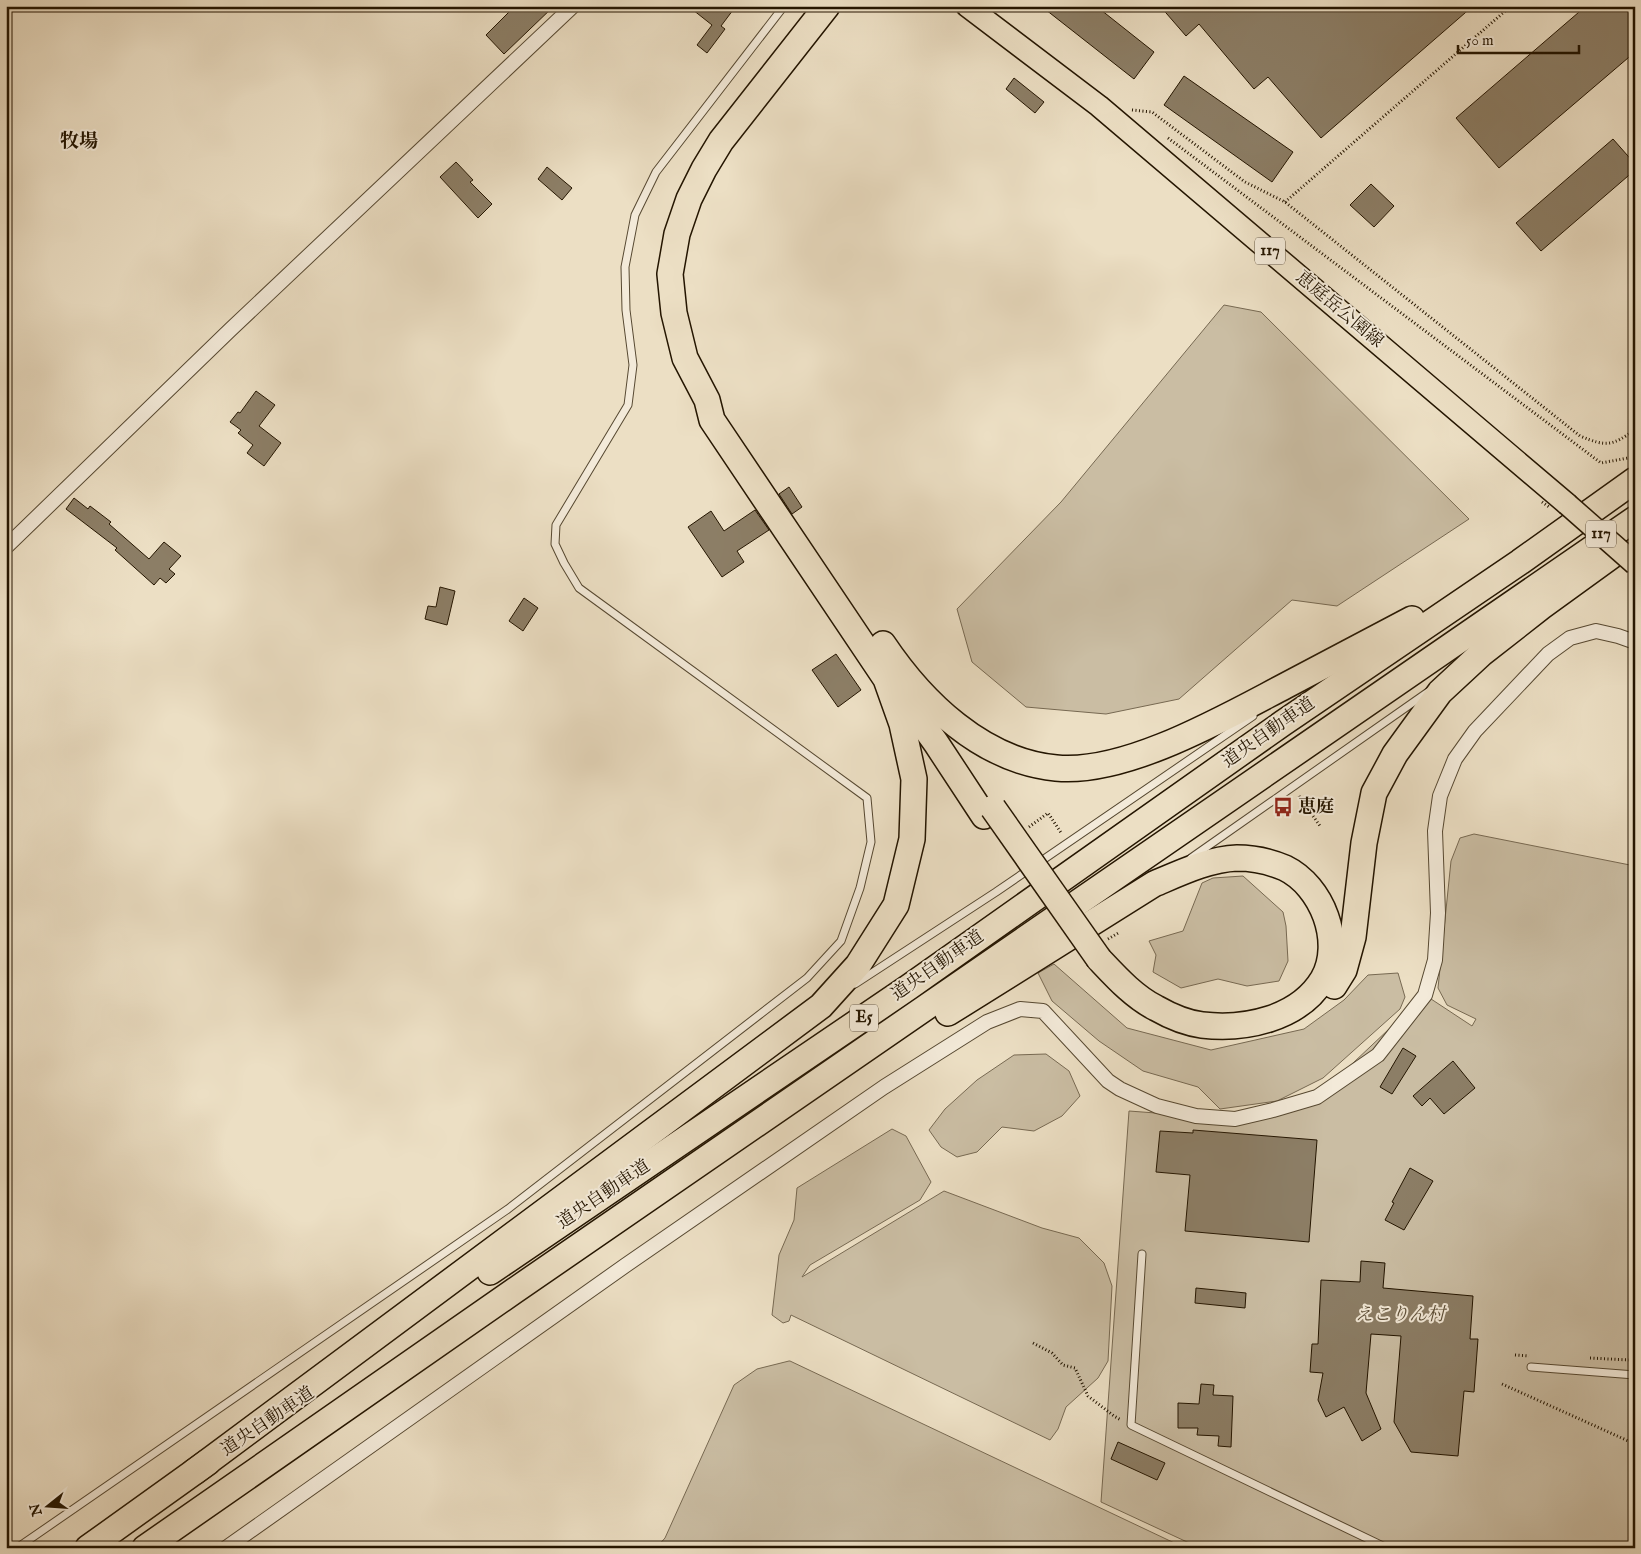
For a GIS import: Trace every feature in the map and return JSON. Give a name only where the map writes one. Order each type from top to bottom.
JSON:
[{"type":"highway","points":[[828,6],[721,142],[704,169],[689,199],[677,234],[670,274],[674,313],[685,358],[707,400],[712,420],[894,674],[989,812],[1096,956],[1120,998],[1139,1014],[1156,1025],[1188,1037],[1219,1040],[1242,1039],[1263,1035],[1286,1027],[1307,1015],[1330,994],[1344,970],[1353,938],[1364,843],[1374,793],[1395,754],[1440,692],[1481,654],[1635,539]]},
{"type":"highway","name":"道央自動車道","points":[[88,1548],[194,1472],[770,1083],[1283,723],[1520,562],[1635,480]]},
{"type":"highway","name":"道央自動車道","points":[[145,1548],[514,1291],[1635,519]]},
{"type":"highway","points":[[894,674],[928,699],[962,729],[996,752],[1027,764],[1057,768],[1089,767],[1151,750],[1225,718],[1520,562]]},
{"type":"highway","points":[[194,1472],[822,1006],[858,965],[896,905],[912,839],[914,780],[894,674]]},
{"type":"highway","points":[[514,1291],[918,1032],[1154,884],[1202,866],[1237,858],[1270,863],[1287,869],[1306,885],[1320,902],[1332,938],[1330,958],[1323,978],[1312,993],[1298,1006],[1276,1017],[1254,1023],[1229,1026],[1201,1025],[1180,1019],[1154,1008],[1126,987],[1096,956]]},
{"type":"main road","name":"恵庭岳公園線","points":[[967,6],[1099,106],[1635,564]]},
{"type":"street","points":[[6,547],[230,330],[573,6]]},
{"type":"street","points":[[226,1548],[642,1254],[884,1087],[987,1022],[1020,1009],[1043,1011],[1108,1080],[1120,1089],[1157,1106],[1196,1116],[1235,1119],[1317,1097],[1378,1055],[1425,995],[1435,960],[1438,913],[1435,831],[1440,796],[1455,759],[1475,731],[1548,654],[1570,638],[1596,631],[1635,642]]},
{"type":"lane","points":[[16,1548],[508,1209],[807,978],[841,941],[860,888],[871,842],[867,798],[580,588],[564,563],[555,544],[556,525],[628,405],[633,365],[626,310],[625,267],[635,215],[656,172],[784,6]]},
{"type":"lane","points":[[1154,884],[1481,654]]},
{"type":"lane","points":[[1278,699],[1343,656]]},
{"type":"lane","points":[[822,1006],[996,892],[1262,710]]},
{"type":"lane","points":[[1142,1254],[1131,1425],[1386,1548]]},
{"type":"lane","points":[[1530,1367],[1635,1375]]},
{"type":"path","points":[[1285,202],[1511,6]]},
{"type":"path","points":[[1099,106],[1152,112],[1245,182],[1285,202],[1580,436],[1598,444],[1616,443],[1635,430]]},
{"type":"path","points":[[1297,794],[1320,826]]},
{"type":"path","points":[[1024,831],[1048,813],[1063,835]]},
{"type":"path","points":[[1096,956],[1124,928]]},
{"type":"path","points":[[1034,1343],[1052,1353],[1063,1365],[1075,1368],[1088,1396],[1114,1416],[1131,1425]]},
{"type":"path","points":[[1502,1384],[1635,1444]]},
{"type":"path","points":[[1625,1548],[1635,1539]]},
{"type":"green space","points":[[1224,305],[1261,312],[1469,519],[1337,606],[1292,600],[1179,699],[1106,714],[1026,707],[972,662],[957,609],[1061,502]]},
{"type":"green space","name":"えこりん村","points":[[1474,834],[1635,866],[1635,1548],[1200,1548],[1101,1502],[1129,1111],[1235,1119],[1317,1097],[1425,995],[1472,1026],[1476,1019],[1447,1005],[1438,988],[1451,861],[1460,838]]},
{"type":"green space","points":[[1243,876],[1283,912],[1286,926],[1288,961],[1279,981],[1247,986],[1218,979],[1181,988],[1153,972],[1156,955],[1149,941],[1183,931],[1202,883],[1213,878]]},
{"type":"green space","points":[[1054,964],[1127,1028],[1211,1050],[1304,1029],[1344,1000],[1368,975],[1398,973],[1405,997],[1400,1009],[1323,1078],[1277,1101],[1220,1109],[1198,1087],[1143,1071],[1099,1041],[1052,1001],[1038,973]]},
{"type":"green space","points":[[1046,1054],[1069,1071],[1080,1096],[1062,1116],[1034,1131],[1002,1127],[977,1152],[957,1157],[941,1147],[929,1130],[945,1109],[977,1080],[1014,1055]]},
{"type":"green space","points":[[892,1129],[906,1136],[931,1182],[920,1200],[810,1265],[802,1277],[944,1191],[1042,1228],[1079,1238],[1104,1263],[1112,1286],[1108,1361],[1098,1378],[1066,1407],[1058,1429],[1050,1440],[791,1315],[789,1321],[783,1323],[772,1315],[779,1255],[794,1220],[797,1188]]},
{"type":"green space","points":[[790,1361],[1185,1548],[656,1548],[665,1538],[734,1385],[757,1369]]},
{"type":"building","points":[[515,6],[554,6],[504,54],[486,35]]},
{"type":"building","points":[[688,6],[736,6],[721,26],[725,29],[707,53],[697,45],[712,25]]},
{"type":"building","points":[[1041,6],[1096,6],[1154,52],[1134,79]]},
{"type":"building","points":[[1160,6],[1473,6],[1321,138],[1268,77],[1254,89],[1199,24],[1186,36]]},
{"type":"building","points":[[1586,6],[1635,6],[1635,52],[1499,168],[1456,118]]},
{"type":"building","points":[[1184,76],[1293,152],[1272,182],[1164,105]]},
{"type":"building","points":[[1014,78],[1044,102],[1035,113],[1006,89]]},
{"type":"building","points":[[1613,139],[1635,164],[1635,170],[1541,251],[1516,223]]},
{"type":"building","points":[[456,162],[473,180],[470,182],[492,204],[478,218],[440,177]]},
{"type":"building","points":[[547,167],[572,188],[562,200],[538,179]]},
{"type":"building","points":[[1371,184],[1394,206],[1374,227],[1350,205]]},
{"type":"building","points":[[256,391],[275,405],[259,426],[281,443],[264,466],[247,453],[253,445],[238,433],[241,430],[230,422],[238,412],[240,413]]},
{"type":"building","points":[[789,487],[802,507],[792,514],[779,494]]},
{"type":"building","points":[[74,498],[88,509],[90,506],[111,522],[109,524],[149,559],[164,542],[181,556],[169,569],[175,574],[166,583],[160,578],[154,585],[115,550],[117,548],[66,509]]},
{"type":"building","points":[[755,510],[769,530],[737,551],[744,562],[722,577],[688,527],[711,511],[724,531]]},
{"type":"building","points":[[440,587],[455,591],[447,625],[425,619],[428,606],[436,607]]},
{"type":"building","points":[[524,598],[538,608],[523,631],[509,621]]},
{"type":"building","points":[[836,654],[861,690],[838,707],[812,670]]},
{"type":"building","points":[[1403,1048],[1416,1056],[1392,1094],[1380,1087]]},
{"type":"building","points":[[1453,1061],[1475,1088],[1444,1114],[1430,1098],[1422,1106],[1413,1096]]},
{"type":"building","points":[[1193,1130],[1317,1140],[1309,1242],[1185,1231],[1190,1175],[1156,1172],[1160,1131],[1193,1133]]},
{"type":"building","points":[[1410,1168],[1433,1181],[1404,1230],[1385,1220]]},
{"type":"building","points":[[1361,1261],[1385,1263],[1383,1288],[1473,1296],[1470,1339],[1478,1339],[1474,1392],[1464,1391],[1458,1456],[1411,1452],[1394,1422],[1401,1336],[1371,1334],[1366,1393],[1381,1429],[1362,1441],[1344,1407],[1326,1417],[1318,1400],[1323,1373],[1310,1372],[1312,1344],[1318,1344],[1321,1280],[1360,1282]]},
{"type":"building","points":[[1196,1288],[1246,1293],[1245,1308],[1195,1303]]},
{"type":"building","points":[[1201,1384],[1214,1385],[1213,1395],[1233,1396],[1231,1447],[1218,1446],[1219,1436],[1197,1435],[1198,1428],[1178,1428],[1178,1403],[1199,1404]]},
{"type":"building","points":[[1118,1442],[1165,1463],[1157,1480],[1111,1459]]},
{"type":"place","name":"恵庭","points":[[1283,807]]},
{"type":"district","name":"牧場","points":[[79,142]]}]
